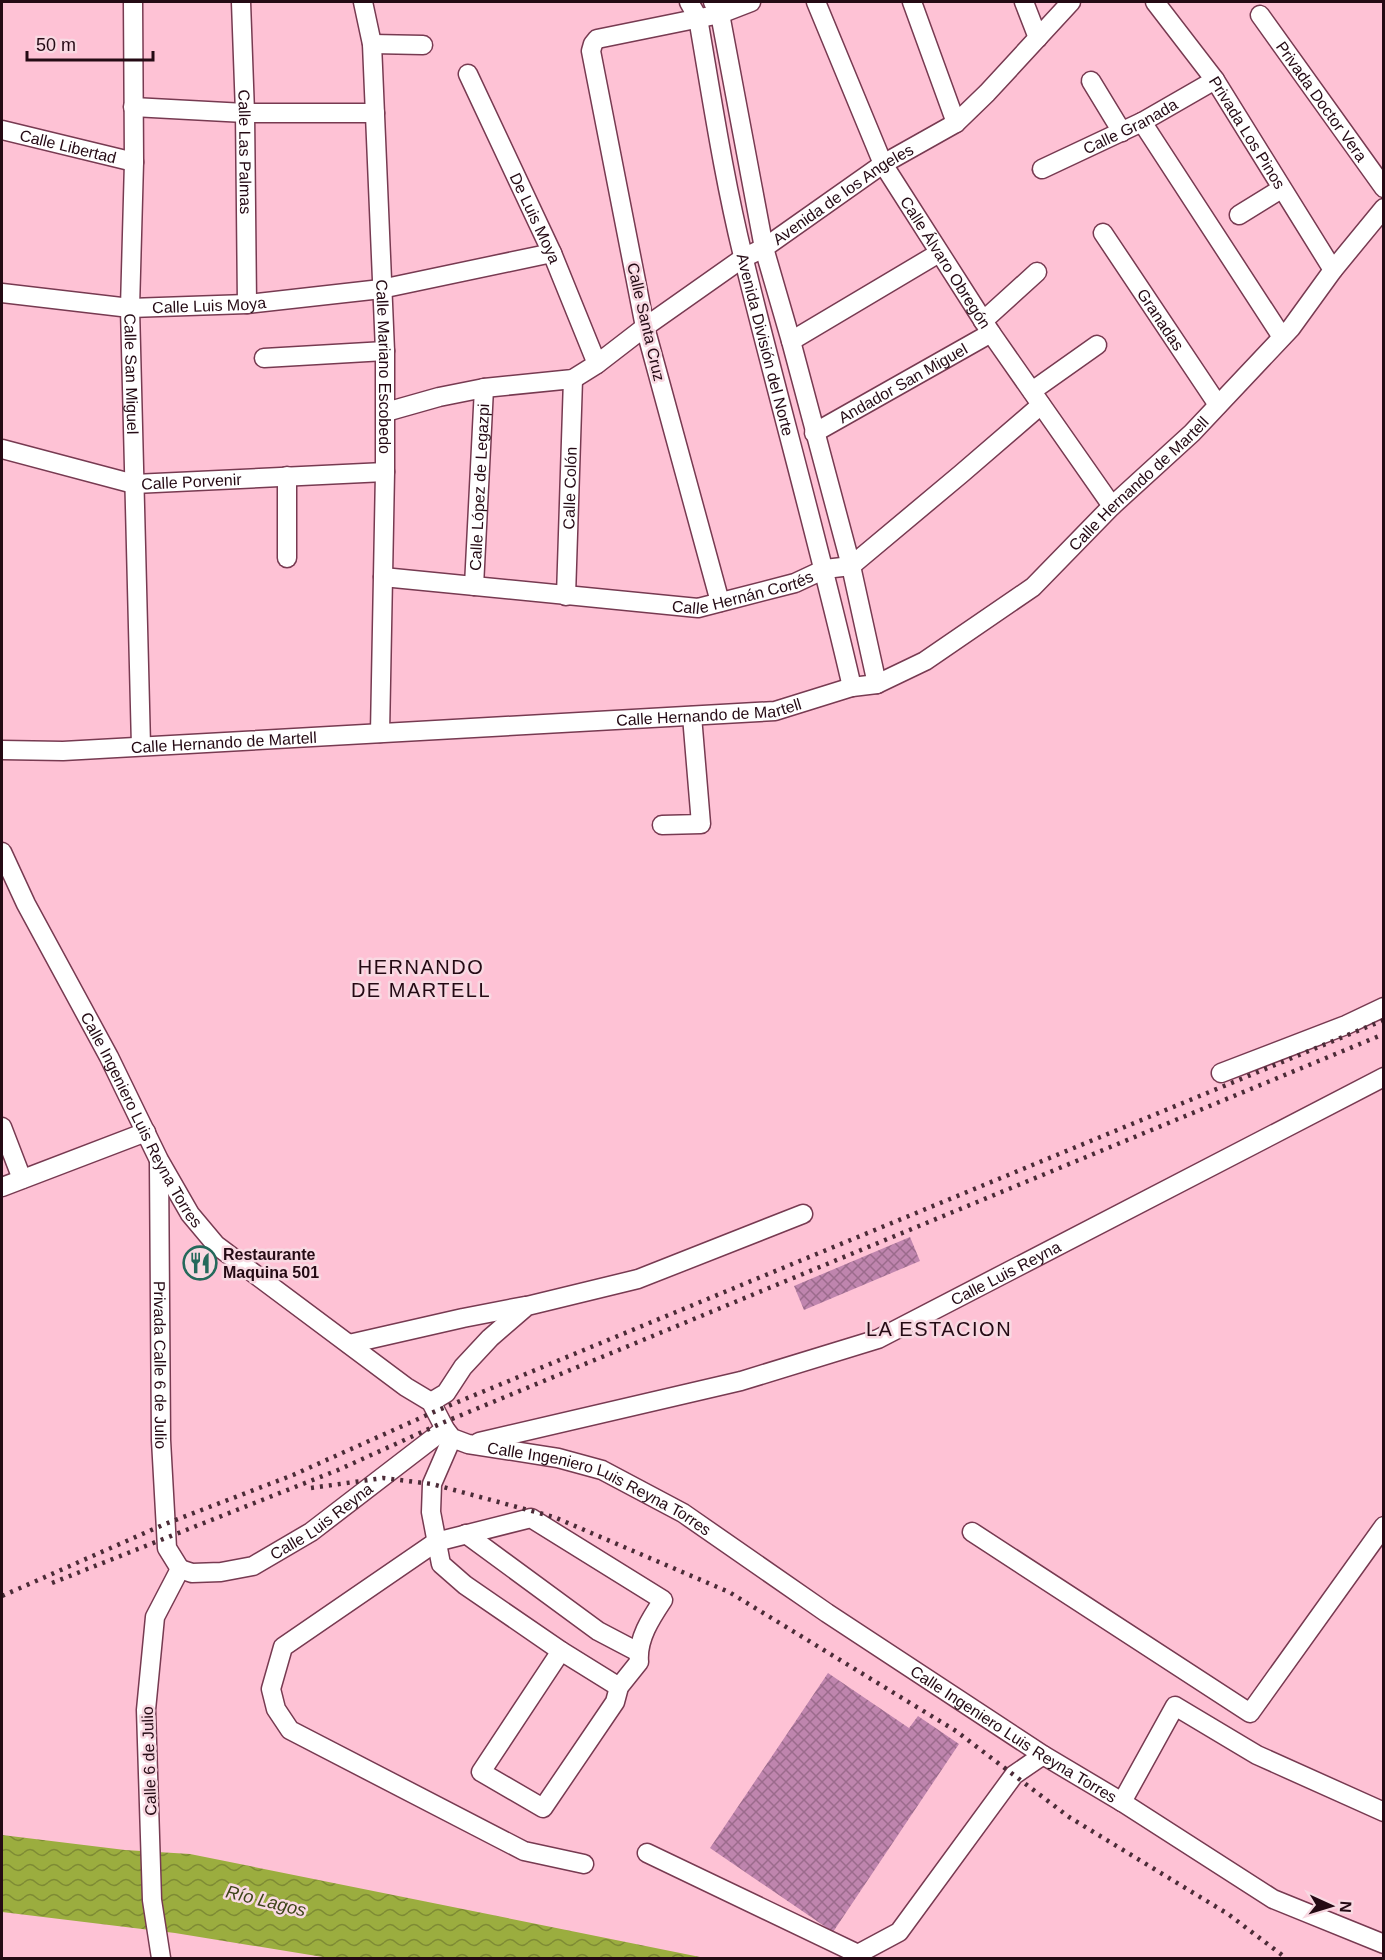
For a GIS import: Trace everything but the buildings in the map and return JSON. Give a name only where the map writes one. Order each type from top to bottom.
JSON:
[{"type":"street","name":"Calle San Miguel","points":[[133,2],[134,162],[130,308],[141,746]]},
{"type":"street","name":"Calle Las Palmas","points":[[241,2],[247,304]]},
{"type":"street","name":"Calle Mariano Escobedo","points":[[363,2],[372,44],[381,289],[386,351],[380,733]]},
{"type":"street","name":"Avenida División del Norte","points":[[689,2],[698,18],[743,258],[825,569],[852,687]]},
{"type":"street","points":[[698,18],[717,8],[751,2]]},
{"type":"street","name":"Calle Álvaro Obregón","points":[[816,2],[884,164],[987,327],[1112,506]]},
{"type":"street","points":[[912,2],[956,123]]},
{"type":"street","points":[[1024,2],[1038,38]]},
{"type":"street","name":"Avenida de los Angeles","points":[[386,412],[439,397],[484,388],[573,379],[743,258],[764,248],[884,164],[956,123],[987,93],[1071,2]]},
{"type":"street","name":"Privada Los Pinos","points":[[1155,2],[1215,80],[1333,270]]},
{"type":"street","name":"Avenida División del Norte","points":[[717,8],[764,248],[851,566],[877,684]]},
{"type":"street","name":"Privada Doctor Vera","points":[[1260,15],[1383,188]]},
{"type":"street","name":"Calle Santa Cruz","points":[[698,18],[597,39],[591,51],[645,327],[720,602]]},
{"type":"street","points":[[372,44],[423,45]]},
{"type":"street","name":"De Luis Moya","points":[[468,74],[552,253],[597,364]]},
{"type":"street","name":"Calle Granada","points":[[1042,169],[1142,122],[1215,80]]},
{"type":"street","points":[[1091,81],[1122,132]]},
{"type":"street","points":[[133,106],[245,113],[375,113]]},
{"type":"street","points":[[1142,122],[1282,337]]},
{"type":"street","name":"Calle Libertad","points":[[2,130],[134,162]]},
{"type":"street","points":[[1239,215],[1281,189]]},
{"type":"street","name":"Calle Hernando de Martell","points":[[2,750],[63,751],[775,711],[852,687],[877,684],[925,661],[1033,587],[1112,506],[1192,433],[1282,337],[1383,208]]},
{"type":"street","name":"Granadas","points":[[1103,233],[1218,405]]},
{"type":"street","name":"Calle Luis Moya","points":[[2,293],[130,308],[247,304],[381,289],[552,253]]},
{"type":"street","points":[[791,341],[939,253]]},
{"type":"street","name":"Andador San Miguel","points":[[814,433],[987,327],[1037,272]]},
{"type":"street","points":[[851,566],[961,474],[1036,398],[1097,345]]},
{"type":"street","points":[[264,358],[386,351]]},
{"type":"street","name":"Calle Colón","points":[[566,596],[573,379]]},
{"type":"street","name":"Calle López de Legazpi","points":[[474,586],[484,388]]},
{"type":"street","name":"Calle Porvenir","points":[[2,449],[134,483],[385,472]]},
{"type":"street","points":[[286,558],[287,476]]},
{"type":"street","name":"Calle Hernán Cortés","points":[[383,577],[698,608],[795,583],[825,569],[851,566]]},
{"type":"street","points":[[662,825],[701,824],[692,716]]},
{"type":"street","name":"Calle Ingeniero Luis Reyna Torres","points":[[2,852],[26,904],[109,1057],[159,1160],[190,1214],[216,1245],[406,1387],[431,1402]]},
{"type":"street","points":[[1221,1073],[1346,1025],[1383,1007]]},
{"type":"street","name":"Calle Luis Reyna","points":[[180,1569],[192,1573],[221,1572],[253,1566],[311,1532],[455,1437],[741,1381],[879,1339],[1383,1077]]},
{"type":"street","points":[[2,1127],[22,1179]]},
{"type":"street","points":[[2,1187],[146,1132]]},
{"type":"street","name":"Privada Calle 6 de Julio","points":[[159,1160],[161,1440],[167,1548],[180,1569]]},
{"type":"street","points":[[349,1344],[638,1279],[803,1214]]},
{"type":"street","points":[[527,1305],[490,1338],[463,1367],[446,1393],[431,1402],[455,1437],[432,1484],[431,1512],[441,1564],[465,1585],[561,1651],[619,1687]]},
{"type":"street","name":"Calle Ingeniero Luis Reyna Torres","points":[[455,1437],[558,1458],[602,1470],[683,1513],[827,1613],[1043,1755],[1122,1802],[1273,1899],[1383,1944]]},
{"type":"street","points":[[561,1651],[481,1772],[543,1808],[615,1702],[619,1687],[639,1662],[638,1652],[649,1620],[663,1600],[531,1518],[436,1542],[284,1647],[271,1689],[276,1709],[290,1730],[524,1851],[584,1864]]},
{"type":"street","points":[[972,1532],[1250,1713],[1383,1527]]},
{"type":"street","points":[[466,1534],[598,1631],[638,1652]]},
{"type":"street","name":"Calle 6 de Julio","points":[[160,1955],[153,1900],[146,1710],[155,1617],[180,1569]]},
{"type":"street","points":[[1122,1802],[1175,1706],[1257,1755],[1383,1812]]},
{"type":"street","points":[[647,1853],[858,1954],[899,1932],[1014,1775],[1043,1755]]},
{"type":"water","name":"Río Lagos","points":[[2,1835],[125,1850],[190,1854],[705,1958],[329,1958],[175,1933],[2,1912]]},
{"type":"railway","points":[[2,1596],[165,1524],[293,1475],[436,1411],[1384,1020]]},
{"type":"railway","points":[[52,1583],[338,1470],[442,1423],[1384,1034]]},
{"type":"railway","points":[[311,1488],[383,1478],[432,1484],[554,1517],[729,1592],[956,1731],[1069,1817],[1228,1914],[1286,1958]]},
{"type":"place","name":"Restaurante Maquina 501","points":[[200,1263]]},
{"type":"district","name":"HERNANDO DE MARTELL","points":[[421,978]]},
{"type":"district","name":"LA ESTACION","points":[[939,1329]]}]
